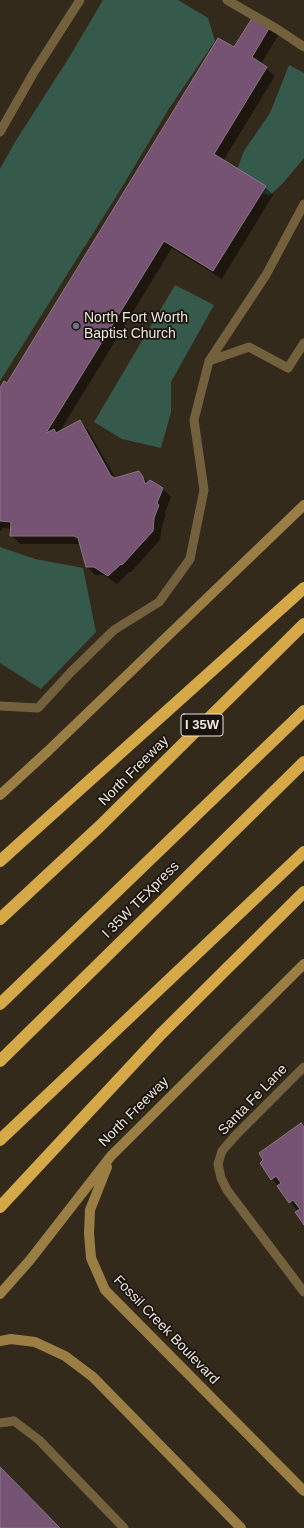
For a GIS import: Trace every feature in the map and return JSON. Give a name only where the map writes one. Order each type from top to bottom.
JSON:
[{"type":"highway","points":[[0,861],[304,588]]},
{"type":"highway","name":"North Freeway","points":[[0,919],[100,826],[304,624]]},
{"type":"highway","name":"I 35W TEXpress","points":[[0,1004],[304,711]]},
{"type":"highway","name":"I 35W TEXpress","points":[[0,1061],[304,762]]},
{"type":"highway","points":[[0,1140],[304,852]]},
{"type":"highway","points":[[0,1207],[161,1034],[304,892]]},
{"type":"main road","points":[[0,795],[48,751],[304,505]]},
{"type":"main road","name":"North Freeway","points":[[0,1294],[30,1260],[111,1156],[304,964]]},
{"type":"main road","name":"Fossil Creek Boulevard","points":[[111,1156],[90,1210],[89,1233],[91,1258],[105,1290],[304,1491]]},
{"type":"main road","points":[[0,1341],[11,1339],[35,1342],[65,1356],[93,1377],[241,1528]]},
{"type":"lane","points":[[0,132],[34,72],[80,0]]},
{"type":"lane","points":[[227,0],[304,47]]},
{"type":"lane","points":[[0,706],[38,708],[70,672],[114,630],[159,602],[190,559],[204,490],[194,420],[209,361],[266,275],[304,204]]},
{"type":"lane","points":[[209,361],[249,347],[288,368],[304,343]]},
{"type":"lane","name":"Santa Fe Lane","points":[[304,1067],[235,1136],[222,1151],[218,1164],[221,1178],[227,1190],[304,1292]]},
{"type":"lane","points":[[0,1423],[14,1421],[38,1440],[124,1528]]},
{"type":"green space","points":[[103,0],[178,0],[208,18],[215,41],[170,107],[119,192],[0,381],[0,169],[15,142],[70,56]]},
{"type":"green space","points":[[289,65],[304,73],[304,158],[283,183],[269,196],[233,180],[244,151],[270,113]]},
{"type":"green space","points":[[175,285],[214,305],[171,382],[171,412],[161,448],[122,439],[94,422]]},
{"type":"green space","points":[[0,547],[35,559],[83,568],[96,632],[41,689],[0,663]]},
{"type":"building","name":"North Fort Worth Baptist Church","points":[[254,15],[271,25],[252,57],[267,67],[214,154],[266,186],[213,271],[164,241],[46,433],[54,429],[56,433],[80,420],[111,476],[115,478],[139,471],[145,484],[150,480],[163,488],[157,503],[159,505],[154,518],[153,531],[122,565],[121,564],[108,576],[94,567],[86,567],[78,538],[74,536],[10,536],[11,522],[0,521],[0,388],[4,381],[7,383],[218,38],[234,47]]},
{"type":"building","points":[[301,1123],[304,1127],[304,1225],[295,1212],[300,1209],[293,1200],[289,1203],[277,1186],[281,1183],[276,1176],[271,1180],[260,1163],[263,1160],[259,1153]]},
{"type":"building","points":[[0,1467],[60,1528],[0,1528]]},
{"type":"place","name":"North Fort Worth Baptist Church","points":[[76,326]]}]
